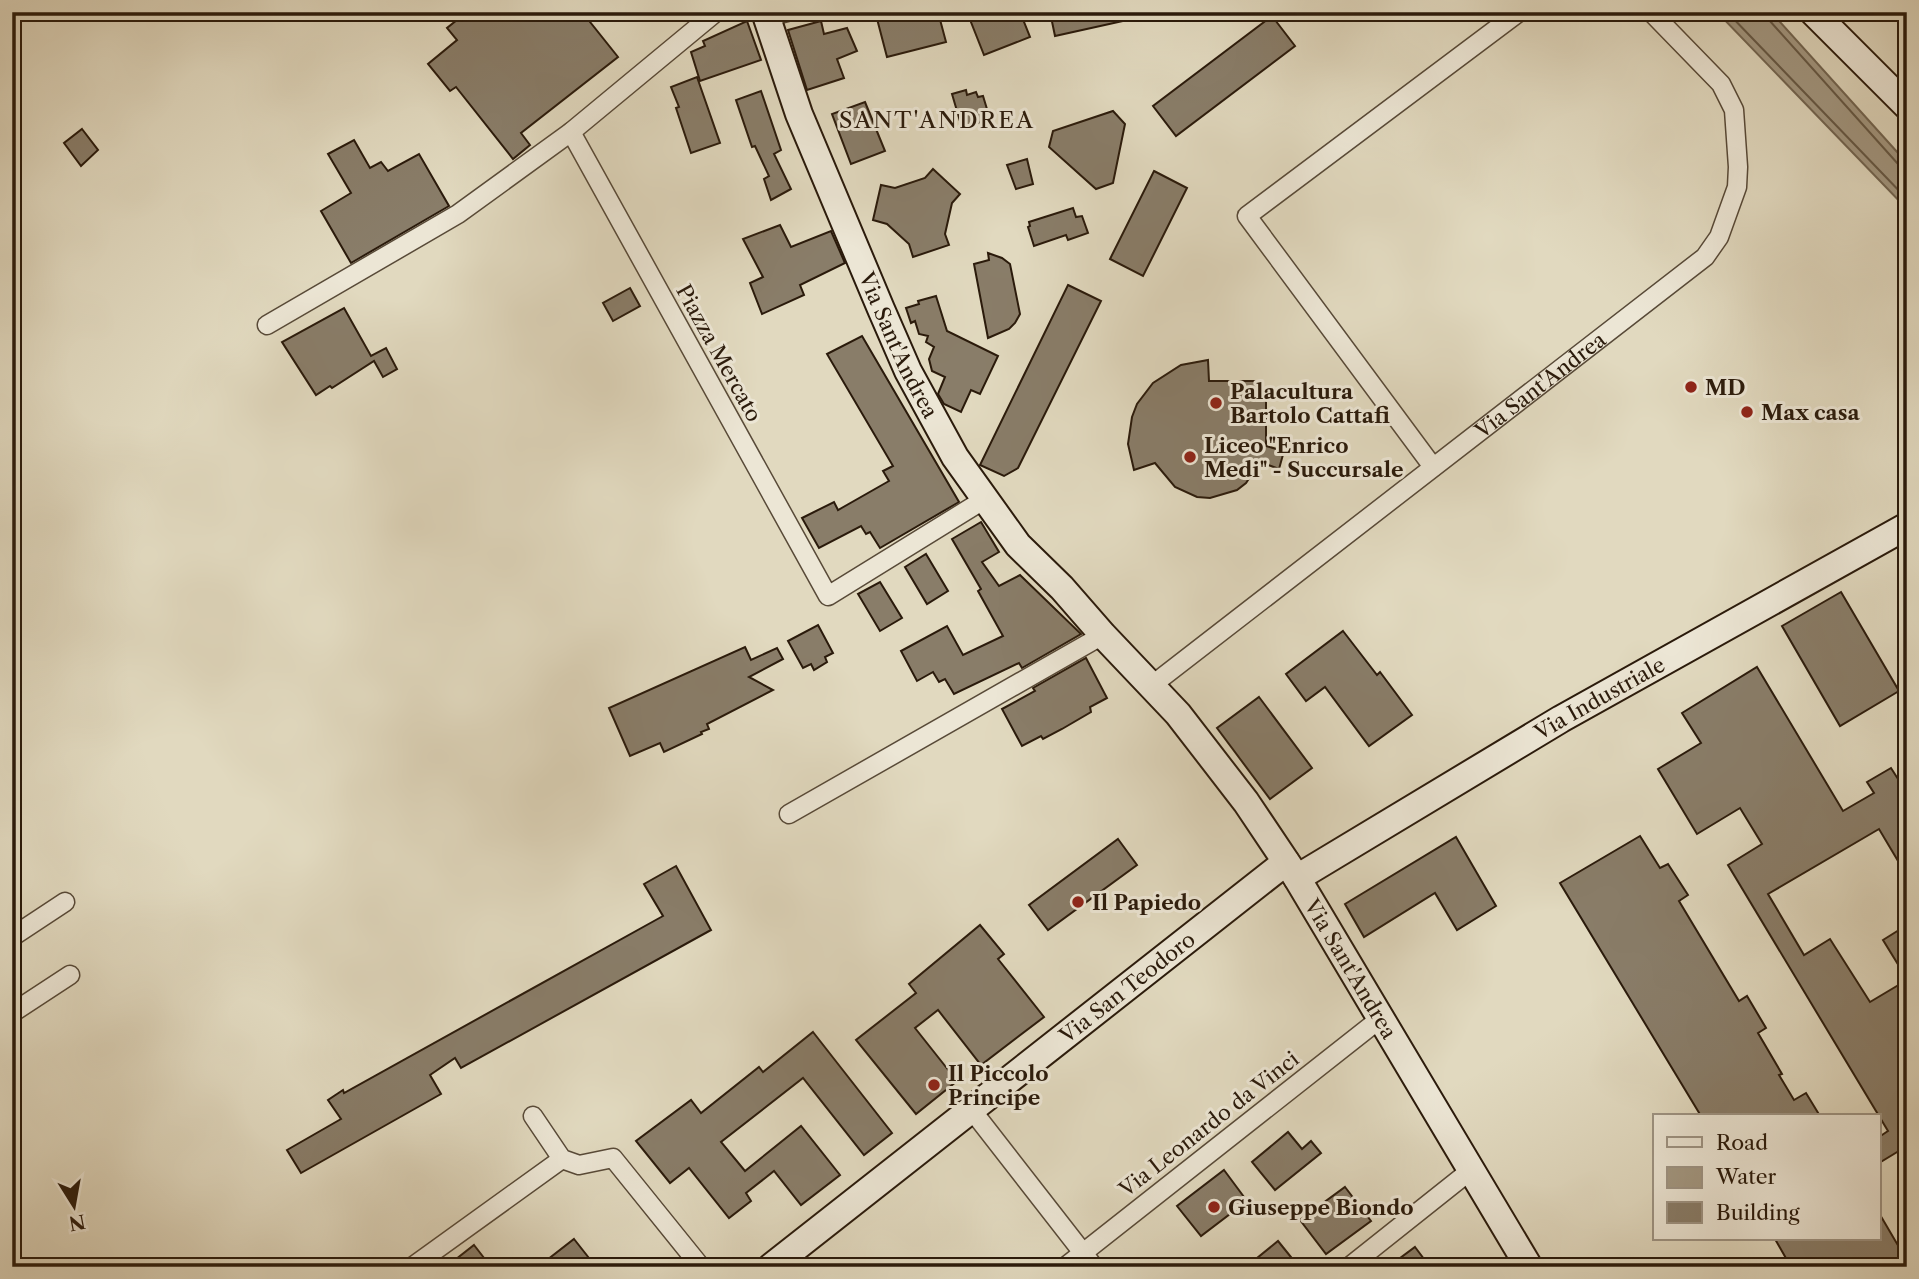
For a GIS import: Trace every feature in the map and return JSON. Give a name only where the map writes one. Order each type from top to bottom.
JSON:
[{"type":"street","points":[[267,325],[458,214],[571,132],[716,12]]},
{"type":"street","points":[[1433,467],[1247,216],[1519,12]]},
{"type":"street","name":"Via Sant'Andrea","points":[[1151,685],[1705,257],[1719,237],[1737,187],[1734,110],[1721,84],[1651,12]]},
{"type":"street","points":[[1813,12],[1906,103]]},
{"type":"street","name":"Via Sant'Andrea","points":[[773,14],[799,114],[908,371],[955,457],[1018,545],[1062,588],[1178,714],[1246,802],[1291,870],[1529,1267]]},
{"type":"street","name":"Piazza Mercato","points":[[571,132],[828,596],[985,499]]},
{"type":"street","name":"Via Industriale","points":[[1291,870],[1907,526]]},
{"type":"street","points":[[789,814],[1103,635]]},
{"type":"street","name":"Via San Teodoro","points":[[771,1267],[971,1109],[1291,870]]},
{"type":"street","points":[[12,937],[65,902]]},
{"type":"street","points":[[12,1013],[70,975]]},
{"type":"street","name":"Via Leonardo da Vinci","points":[[1065,1267],[1088,1260],[1381,1018]]},
{"type":"street","points":[[971,1109],[1088,1260]]},
{"type":"street","points":[[533,1116],[562,1159],[579,1165],[613,1157],[701,1267]]},
{"type":"street","points":[[412,1267],[562,1159]]},
{"type":"street","points":[[1349,1267],[1471,1170]]},
{"type":"water","points":[[1717,12],[1771,12],[1907,163],[1907,209]]},
{"type":"building","points":[[467,12],[582,12],[618,57],[521,133],[530,145],[513,159],[456,87],[450,91],[428,64],[457,40],[447,28]]},
{"type":"building","points":[[886,12],[938,12],[946,42],[887,57],[876,15]]},
{"type":"building","points":[[967,12],[1020,12],[1030,37],[984,55]]},
{"type":"building","points":[[1050,12],[1131,12],[1132,19],[1055,36]]},
{"type":"building","points":[[1272,16],[1295,46],[1176,136],[1153,106]]},
{"type":"building","points":[[747,21],[761,60],[700,81],[691,52],[705,46],[703,41]]},
{"type":"building","points":[[821,21],[824,34],[847,28],[857,51],[837,59],[844,78],[807,90],[788,30]]},
{"type":"building","points":[[697,77],[720,143],[691,153],[671,87]]},
{"type":"building","points":[[966,90],[967,95],[976,92],[978,97],[983,96],[990,119],[962,128],[952,94]]},
{"type":"building","points":[[761,91],[781,150],[774,154],[791,189],[771,200],[764,179],[769,176],[755,146],[752,147],[736,100]]},
{"type":"building","points":[[865,102],[885,151],[851,164],[832,114]]},
{"type":"building","points":[[1113,111],[1125,124],[1113,183],[1096,189],[1049,147],[1053,131]]},
{"type":"building","points":[[82,129],[98,150],[81,166],[64,143]]},
{"type":"building","points":[[354,140],[370,168],[381,162],[388,171],[419,154],[449,206],[351,263],[321,211],[351,193],[328,154]]},
{"type":"building","points":[[1027,159],[1033,184],[1016,189],[1007,165]]},
{"type":"building","points":[[933,169],[960,194],[952,203],[945,234],[949,245],[913,257],[909,244],[887,224],[873,220],[881,185],[895,188],[925,178]]},
{"type":"building","points":[[1154,171],[1187,188],[1143,276],[1110,259]]},
{"type":"building","points":[[1073,208],[1076,217],[1082,216],[1088,233],[1068,240],[1066,235],[1034,246],[1029,222]]},
{"type":"building","points":[[780,225],[791,247],[831,231],[845,263],[800,285],[804,295],[762,314],[750,283],[763,277],[743,239]]},
{"type":"building","points":[[988,253],[1010,264],[1020,314],[1009,329],[988,338],[974,264],[989,260]]},
{"type":"building","points":[[1068,285],[1101,301],[1018,468],[1004,476],[980,465]]},
{"type":"building","points":[[630,288],[640,306],[613,321],[603,303]]},
{"type":"building","points":[[936,296],[947,331],[998,356],[980,394],[971,390],[961,412],[944,404],[938,394],[945,377],[932,371],[929,359],[934,347],[926,342],[928,336],[919,334],[915,321],[911,323],[906,308]]},
{"type":"building","points":[[344,308],[371,356],[386,348],[397,369],[383,377],[374,361],[316,395],[282,342]]},
{"type":"building","points":[[862,336],[959,502],[880,548],[870,532],[866,534],[861,526],[819,548],[802,518],[834,502],[838,510],[889,481],[883,471],[893,466],[827,354]]},
{"type":"building","points":[[1208,360],[1209,381],[1258,381],[1260,388],[1266,391],[1266,446],[1284,451],[1279,469],[1260,462],[1246,483],[1237,490],[1210,498],[1197,497],[1175,487],[1155,463],[1134,470],[1128,444],[1137,404],[1153,383],[1181,365]]},
{"type":"building","points":[[981,522],[999,552],[982,562],[999,586],[1020,575],[1081,634],[1022,668],[1019,663],[954,694],[945,679],[939,682],[933,672],[917,681],[901,651],[947,626],[963,655],[1003,636],[978,591],[981,589],[952,539]]},
{"type":"building","points":[[926,554],[948,591],[927,604],[905,567]]},
{"type":"building","points":[[880,582],[902,618],[880,631],[858,594]]},
{"type":"building","points":[[1841,592],[1899,691],[1840,726],[1782,626]]},
{"type":"building","points":[[818,625],[833,653],[825,657],[827,662],[814,670],[811,664],[803,668],[788,641]]},
{"type":"building","points":[[1343,631],[1377,675],[1380,672],[1412,715],[1369,746],[1325,687],[1306,701],[1286,674]]},
{"type":"building","points":[[745,647],[751,660],[777,648],[783,659],[749,677],[773,690],[707,724],[709,729],[701,732],[702,734],[664,752],[660,743],[630,756],[609,708]]},
{"type":"building","points":[[1086,658],[1107,698],[1090,707],[1091,712],[1062,729],[1022,746],[1002,709]]},
{"type":"building","points":[[1757,667],[1843,811],[1874,793],[1867,782],[1891,768],[1898,779],[1907,774],[1907,876],[1879,829],[1768,894],[1804,955],[1830,939],[1870,1002],[1907,980],[1907,1146],[1881,1162],[1881,1136],[1888,1131],[1881,1114],[1878,1114],[1728,865],[1762,844],[1740,808],[1697,834],[1658,769],[1701,743],[1682,713]]},
{"type":"building","points":[[1259,697],[1312,768],[1270,799],[1217,728]]},
{"type":"building","points":[[1640,836],[1660,868],[1668,864],[1688,895],[1679,901],[1739,1001],[1747,996],[1766,1028],[1758,1033],[1794,1100],[1806,1093],[1819,1114],[1700,1114],[1560,883]]},
{"type":"building","points":[[1456,837],[1496,906],[1457,930],[1435,893],[1364,937],[1345,904]]},
{"type":"building","points":[[1118,839],[1137,865],[1048,930],[1029,905]]},
{"type":"building","points":[[676,866],[711,930],[461,1068],[455,1058],[430,1075],[441,1094],[301,1173],[287,1150],[341,1119],[328,1100],[663,916],[644,884]]},
{"type":"building","points":[[980,925],[1004,954],[998,959],[1044,1017],[981,1065],[938,1010],[915,1028],[957,1081],[916,1114],[856,1040],[916,993],[909,984]]},
{"type":"building","points":[[1907,925],[1907,979],[1883,940]]},
{"type":"building","points":[[813,1032],[892,1133],[864,1155],[803,1078],[721,1142],[745,1171],[801,1126],[840,1175],[801,1205],[774,1171],[746,1193],[751,1201],[729,1218],[689,1168],[670,1183],[636,1141],[691,1100],[701,1113],[759,1067],[763,1072]]},
{"type":"building","points":[[1288,1132],[1302,1149],[1311,1141],[1321,1153],[1275,1190],[1252,1162]]},
{"type":"building","points":[[1224,1170],[1247,1201],[1201,1236],[1177,1206]]},
{"type":"building","points":[[1345,1187],[1371,1221],[1326,1254],[1300,1220]]},
{"type":"building","points":[[1881,1216],[1906,1259],[1891,1267],[1791,1267],[1776,1240],[1881,1240]]},
{"type":"building","points":[[574,1239],[596,1267],[538,1267]]},
{"type":"building","points":[[1278,1241],[1299,1267],[1246,1267]]},
{"type":"building","points":[[474,1245],[491,1267],[446,1267]]},
{"type":"building","points":[[1415,1247],[1430,1267],[1388,1267]]},
{"type":"place","name":"MD","points":[[1691,387]]},
{"type":"place","name":"Palacultura Bartolo Cattafi","points":[[1216,403]]},
{"type":"place","name":"Max casa","points":[[1747,412]]},
{"type":"place","name":"Liceo \"Enrico Medi\" - Succursale","points":[[1190,457]]},
{"type":"place","name":"Il Papiedo","points":[[1078,902]]},
{"type":"place","name":"Il Piccolo Principe","points":[[934,1085]]},
{"type":"place","name":"Giuseppe Biondo","points":[[1214,1207]]},
{"type":"district","name":"SANT'ANDREA","points":[[937,120]]}]
